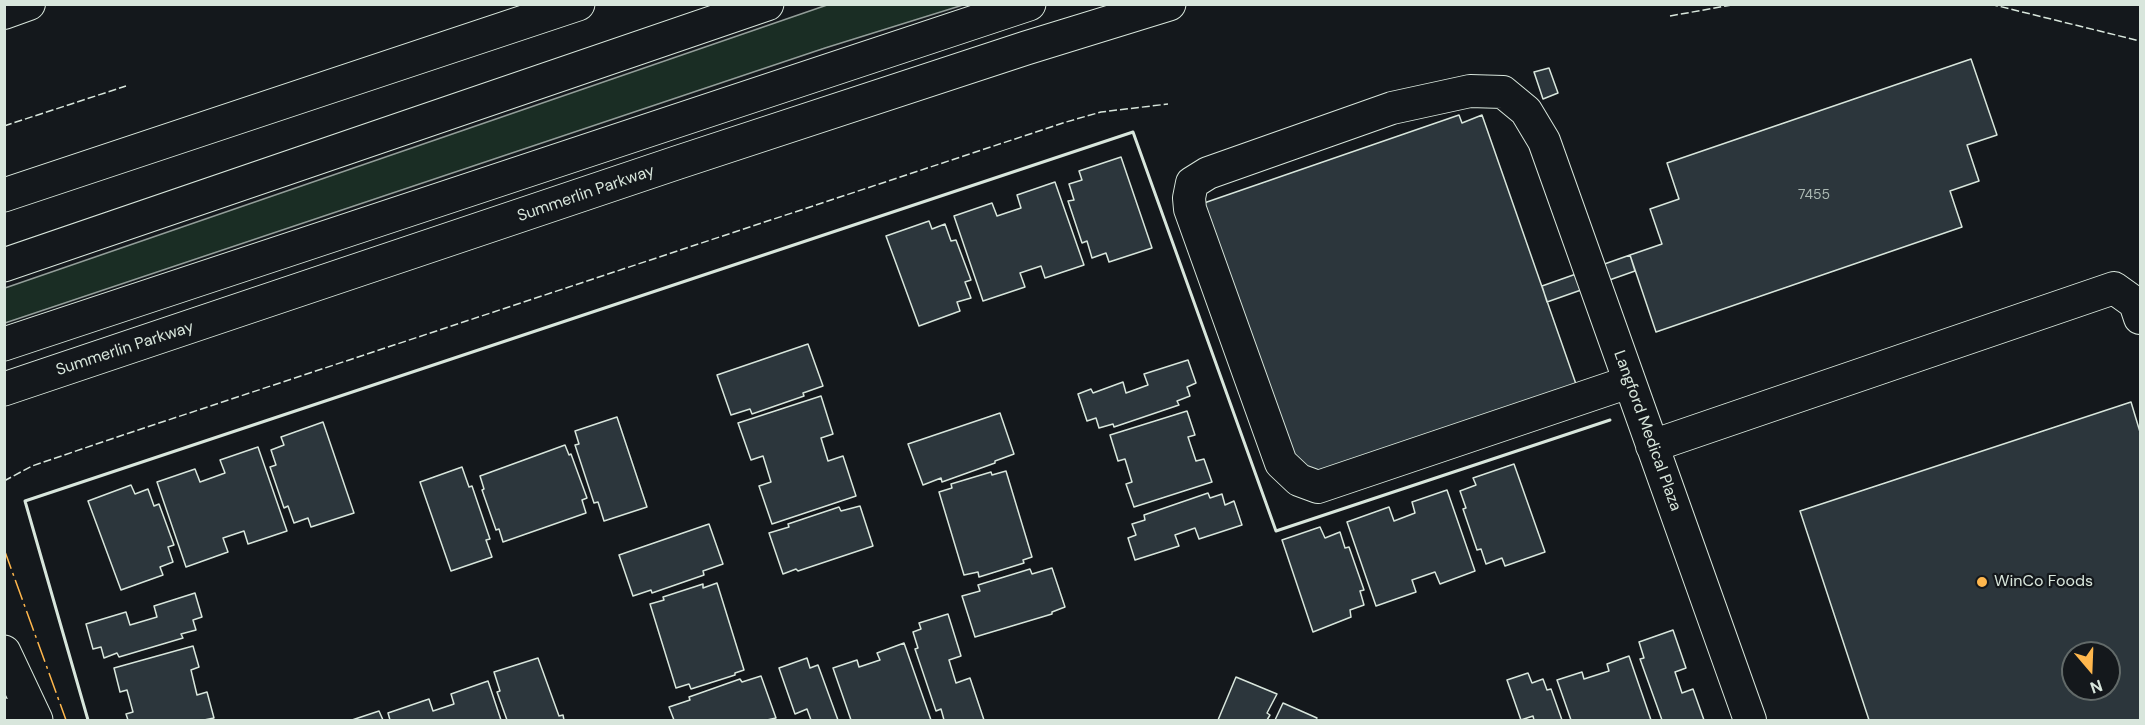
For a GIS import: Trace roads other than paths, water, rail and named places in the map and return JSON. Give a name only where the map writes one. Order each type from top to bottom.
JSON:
[{"type":"main road","points":[[4,195],[578,4]]},
{"type":"main road","points":[[4,266],[767,4]]},
{"type":"main road","points":[[4,344],[1029,4]]},
{"type":"main road","name":"Summerlin Parkway","points":[[4,389],[687,160],[1026,48],[1169,4]]},
{"type":"main road","points":[[4,652],[36,720]]},
{"type":"main road","points":[[4,715],[8,720]]},
{"type":"street","points":[[4,13],[29,4]]},
{"type":"street","name":"Langford Medical Plaza","points":[[1629,382],[1318,487],[1299,480],[1281,464],[1190,209],[1189,198],[1192,183],[1208,173],[1392,108],[1470,91],[1503,92],[1526,111],[1544,141],[1750,720]]},
{"type":"street","points":[[1652,446],[2114,288],[2136,303],[2140,318]]},
{"type":"place","name":"WinCo Foods","points":[[1982,582]]}]
